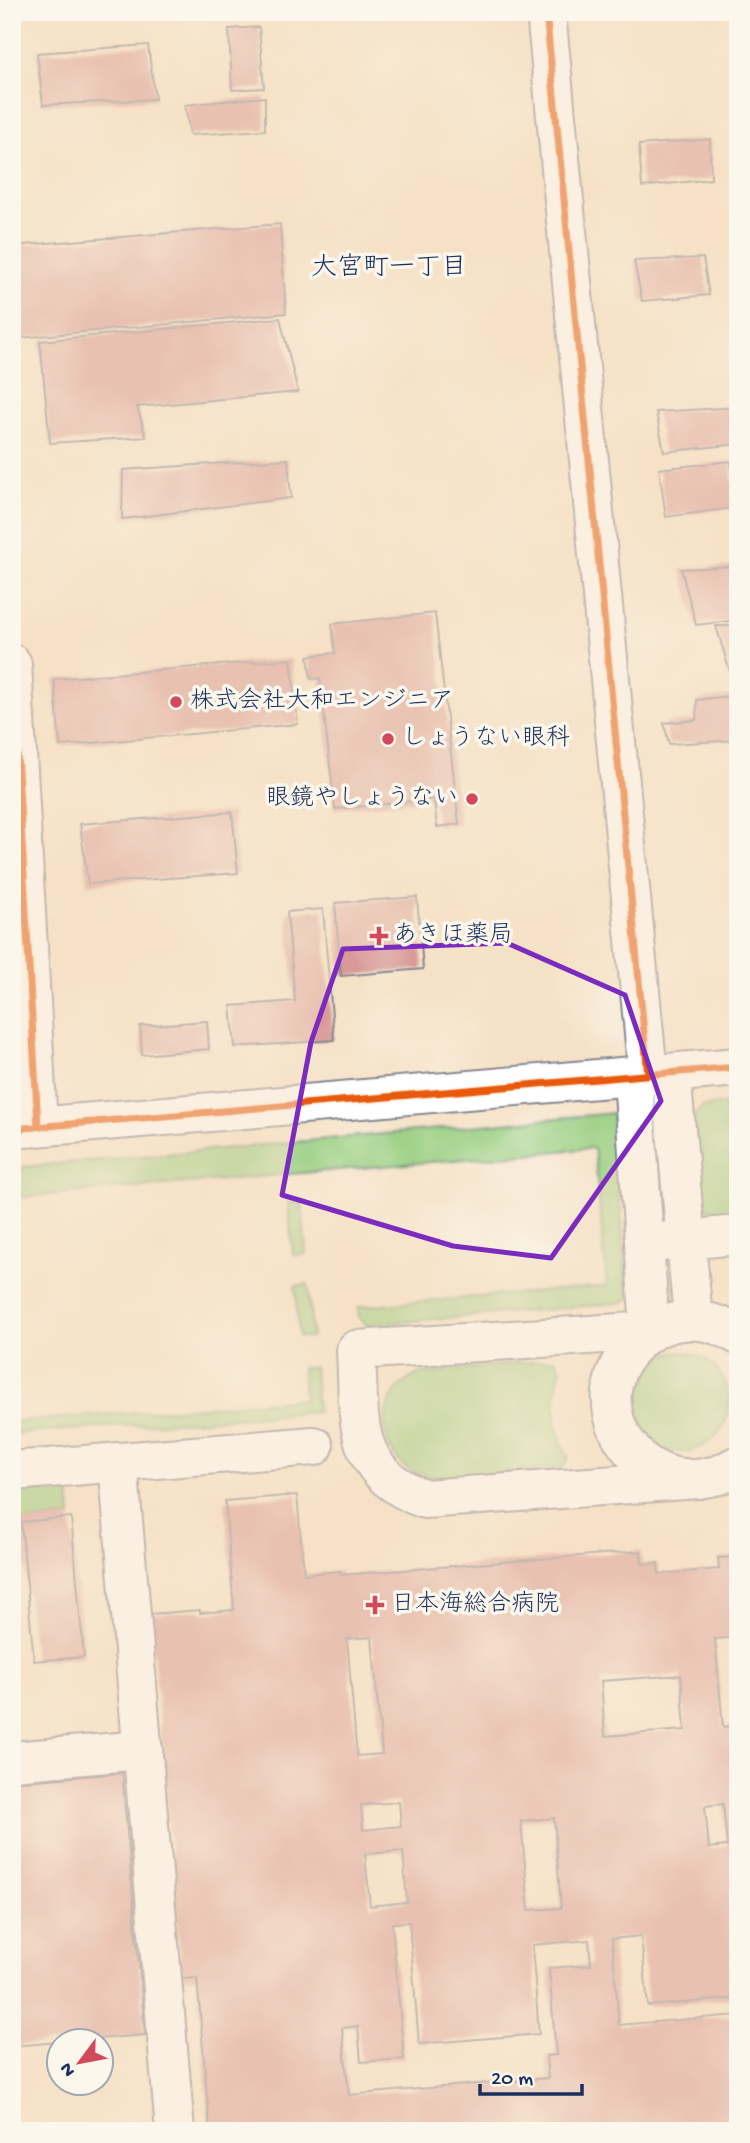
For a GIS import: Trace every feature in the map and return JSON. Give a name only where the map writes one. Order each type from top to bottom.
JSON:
[{"type":"street","points":[[546,12],[651,1075],[686,1239],[693,1319]]},
{"type":"street","points":[[12,664],[25,1128],[738,1067]]},
{"type":"street","points":[[650,1331],[644,1243],[651,1075]]},
{"type":"street","points":[[644,1243],[738,1235]]},
{"type":"street","points":[[698,1479],[678,1478],[658,1471],[640,1460],[626,1444],[617,1426],[612,1406],[613,1385],[620,1365],[631,1348],[650,1331],[665,1324],[693,1319],[706,1320],[726,1327],[738,1335]]},
{"type":"street","points":[[650,1331],[356,1350],[361,1427],[367,1454],[381,1474],[402,1491],[425,1499],[698,1479],[719,1475],[738,1465]]},
{"type":"street","points":[[12,1471],[314,1446]]},
{"type":"street","points":[[118,1462],[175,2131]]},
{"type":"street","points":[[12,1761],[143,1750]]},
{"type":"highlighted area","points":[[507,943],[625,995],[661,1101],[551,1258],[453,1246],[282,1195],[311,1042],[343,949]]},
{"type":"green space","points":[[725,1104],[737,1216],[721,1218],[703,1205],[693,1116],[702,1107]]},
{"type":"green space","points":[[613,1113],[627,1285],[631,1298],[620,1303],[367,1325],[359,1318],[358,1307],[607,1286],[594,1148],[12,1198],[12,1168]]},
{"type":"green space","points":[[302,1202],[306,1254],[293,1255],[288,1203]]},
{"type":"green space","points":[[308,1284],[312,1337],[299,1337],[295,1286]]},
{"type":"green space","points":[[679,1352],[698,1355],[715,1366],[726,1383],[729,1402],[726,1421],[715,1438],[698,1449],[679,1452],[660,1449],[643,1438],[632,1421],[629,1402],[632,1383],[643,1366],[660,1355]]},
{"type":"green space","points":[[555,1359],[561,1369],[555,1403],[557,1425],[568,1458],[563,1468],[440,1478],[408,1469],[391,1450],[385,1426],[390,1402],[405,1382],[419,1374]]},
{"type":"green space","points":[[314,1367],[317,1412],[12,1434],[12,1422],[304,1399],[302,1368]]},
{"type":"green space","points":[[69,1488],[71,1517],[21,1522],[19,1492]]},
{"type":"building","points":[[259,27],[264,88],[232,90],[229,29]]},
{"type":"building","points":[[148,45],[155,99],[43,105],[37,53]]},
{"type":"building","points":[[265,97],[265,130],[190,135],[185,105]]},
{"type":"building","points":[[710,139],[711,179],[642,187],[639,145]]},
{"type":"building","points":[[280,224],[286,313],[20,338],[12,246]]},
{"type":"building","points":[[703,258],[709,295],[642,301],[634,261]]},
{"type":"building","points":[[280,318],[298,392],[137,407],[146,437],[50,443],[40,341]]},
{"type":"building","points":[[738,407],[738,444],[664,452],[656,412]]},
{"type":"building","points":[[288,459],[291,498],[122,519],[123,470]]},
{"type":"building","points":[[731,461],[734,508],[666,517],[659,469]]},
{"type":"building","points":[[738,566],[738,620],[696,625],[681,569]]},
{"type":"building","name":"しょうない眼科","points":[[435,613],[459,824],[437,827],[434,799],[335,809],[320,678],[311,679],[308,656],[335,653],[332,624]]},
{"type":"building","points":[[716,626],[738,626],[738,671],[730,672]]},
{"type":"building","name":"株式会社大和エンジニア","points":[[291,659],[298,724],[60,746],[54,679]]},
{"type":"building","points":[[738,695],[738,740],[669,744],[664,723],[696,720],[697,700]]},
{"type":"building","points":[[232,812],[238,873],[88,884],[80,824]]},
{"type":"building","name":"あきほ薬局","points":[[417,897],[423,969],[341,976],[335,903]]},
{"type":"building","points":[[323,909],[334,1040],[235,1047],[231,1006],[295,1001],[287,912]]},
{"type":"building","points":[[207,1021],[209,1049],[142,1055],[140,1026]]},
{"type":"building","points":[[297,1495],[304,1574],[340,1571],[341,1575],[641,1551],[642,1564],[658,1563],[659,1574],[719,1569],[718,1558],[733,1557],[732,1543],[738,1543],[738,1637],[715,1639],[723,1727],[738,1725],[738,1998],[648,2006],[641,1936],[612,1939],[619,2025],[738,2015],[738,2131],[210,2131],[197,1978],[182,1979],[150,1614],[234,1610],[225,1501]],"holes":[[[372,1637],[382,1754],[357,1756],[347,1639]],[[681,1675],[685,1730],[605,1736],[601,1681]],[[399,1802],[401,1826],[363,1830],[361,1805]],[[723,1804],[727,1846],[709,1848],[705,1806]],[[554,1818],[561,1908],[529,1910],[521,1821]],[[403,1851],[407,1902],[370,1906],[365,1854]],[[409,1922],[419,2044],[539,2034],[532,1945],[589,1940],[591,1965],[549,1968],[556,2055],[546,2056],[548,2078],[349,2095],[342,2028],[358,2026],[361,2062],[404,2059],[392,1923]]]},
{"type":"building","points":[[71,1517],[84,1657],[34,1661],[21,1522]]},
{"type":"building","points":[[122,1773],[145,2035],[116,2037],[116,2028],[46,2028],[46,2043],[12,2046],[12,1782]]},
{"type":"cycle path","points":[[546,12],[648,1075]]},
{"type":"cycle path","points":[[12,664],[38,1126]]},
{"type":"cycle path","points":[[12,1129],[738,1067]]},
{"type":"place","name":"株式会社大和エンジニア","points":[[176,702]]},
{"type":"place","name":"しょうない眼科","points":[[388,739]]},
{"type":"place","name":"眼鏡やしょうない","points":[[472,799]]},
{"type":"place","name":"あきほ薬局","points":[[379,936]]},
{"type":"place","name":"日本海総合病院","points":[[375,1605]]},
{"type":"district","name":"大宮町一丁目","points":[[389,269]]}]
